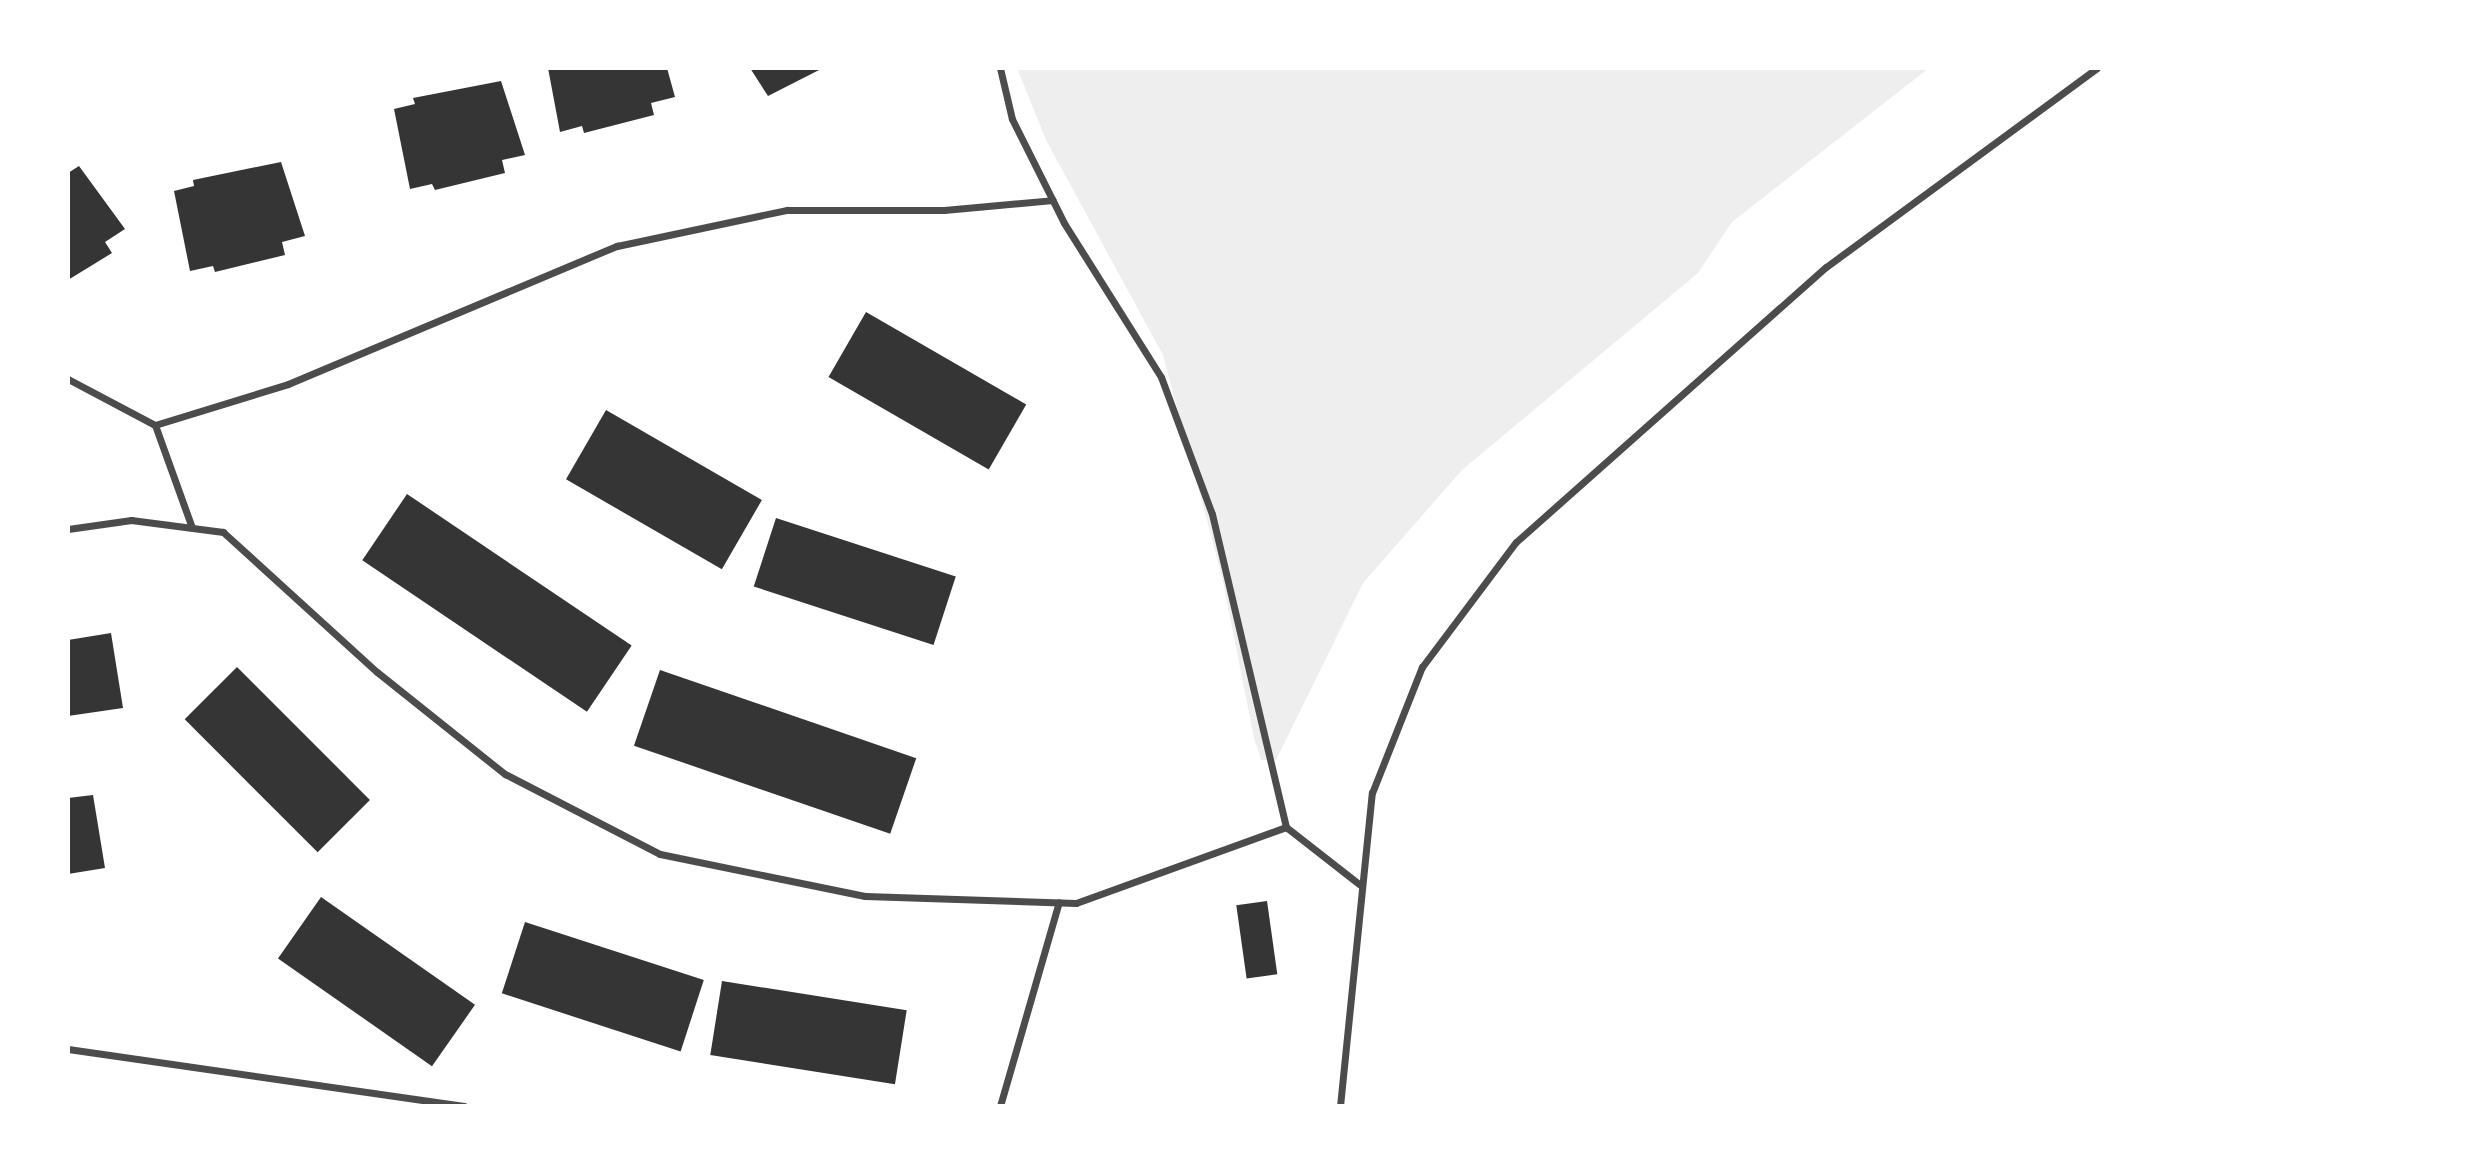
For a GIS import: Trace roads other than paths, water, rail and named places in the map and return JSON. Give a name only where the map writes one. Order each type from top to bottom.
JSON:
[{"type":"street","points":[[1000,68],[1012,119],[1053,200],[1161,377],[1212,514],[1286,827],[1359,884]]},
{"type":"street","points":[[1340,1106],[1359,884],[1372,793],[1422,667],[1516,542],[1826,267],[2097,68]]},
{"type":"street","points":[[155,425],[288,384],[617,246],[787,210],[944,210],[1053,200]]},
{"type":"street","points":[[68,379],[155,425],[192,528]]},
{"type":"street","points":[[68,529],[131,520],[223,532],[377,672],[505,774],[660,854],[865,896],[1076,903],[1286,827]]},
{"type":"street","points":[[1000,1106],[1059,902]]},
{"type":"street","points":[[68,1049],[464,1106]]}]
